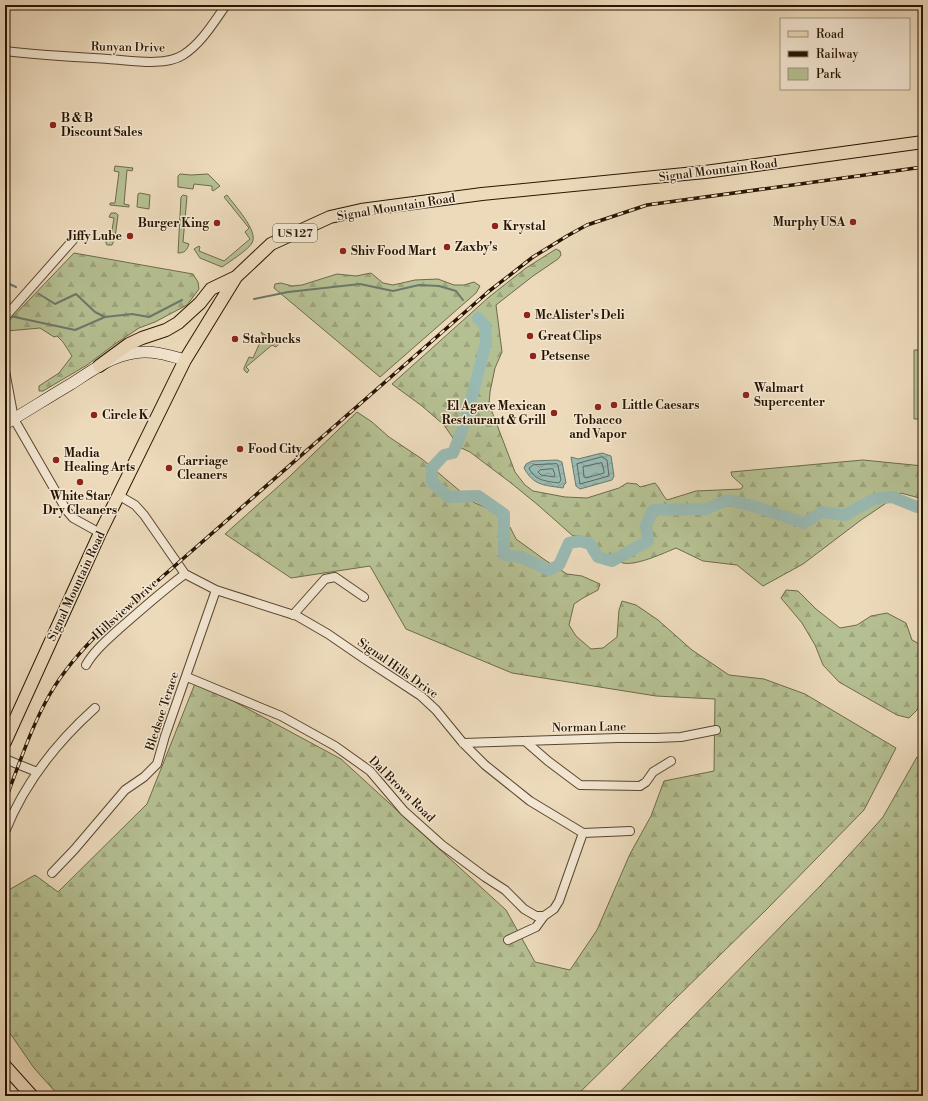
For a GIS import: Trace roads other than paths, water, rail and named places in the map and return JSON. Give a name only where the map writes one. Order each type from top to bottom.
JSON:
[{"type":"main road","name":"Signal Mountain Road","points":[[5,742],[118,495],[186,360],[236,277],[271,244],[330,217],[362,210],[482,194],[705,172],[923,142]]},
{"type":"main road","points":[[9,422],[99,366],[129,344],[166,330],[178,323],[200,303],[212,289],[236,277]]},
{"type":"main road","points":[[99,366],[119,357],[134,353],[162,353],[186,360]]},
{"type":"main road","points":[[5,1066],[32,1096]]},
{"type":"street","name":"Runyan Drive","points":[[5,51],[53,56],[155,62],[173,59],[182,56],[195,46],[226,5]]},
{"type":"street","points":[[5,317],[73,240]]},
{"type":"street","points":[[5,371],[9,422],[73,518],[100,533]]},
{"type":"street","name":"Signal Hills Drive","points":[[118,495],[135,505],[144,515],[185,574],[216,590],[293,615],[328,634],[421,696],[436,710],[463,743],[485,765],[530,801],[583,833]]},
{"type":"street","name":"Hillsview Drive","points":[[86,665],[101,646],[163,591],[185,574]]},
{"type":"street","points":[[293,615],[326,579],[335,577],[364,597]]},
{"type":"street","name":"Bledsoe Terace","points":[[52,873],[74,850],[125,790],[144,777],[157,764],[165,736],[187,677],[216,590]]},
{"type":"street","name":"Dal Brown Road","points":[[187,677],[281,716],[335,746],[370,771],[404,811],[442,845],[505,890],[524,909],[536,916],[544,916]]},
{"type":"street","points":[[5,832],[12,816],[37,772],[75,726],[95,708]]},
{"type":"street","name":"Norman Lane","points":[[463,743],[618,738],[669,738],[716,730]]},
{"type":"street","points":[[525,741],[548,761],[580,785],[640,786],[646,782],[653,772],[671,761]]},
{"type":"street","points":[[5,759],[37,772]]},
{"type":"street","points":[[508,940],[536,927],[544,916],[554,909],[559,900],[583,833],[630,831]]},
{"type":"water","points":[[602,453],[611,456],[614,476],[612,480],[580,489],[576,486],[571,457],[578,459]]},
{"type":"water","points":[[557,460],[562,462],[566,483],[563,488],[540,484],[528,474],[524,468],[526,464],[532,461]]},
{"type":"waterway","points":[[5,282],[16,287]]},
{"type":"waterway","points":[[254,299],[288,292],[360,284],[393,291],[419,285],[439,286],[456,291],[463,300]]},
{"type":"waterway","points":[[39,294],[55,304],[76,294],[95,312],[105,317]]},
{"type":"waterway","points":[[10,316],[75,330],[105,317],[132,314],[149,317],[182,300]]},
{"type":"waterway","points":[[478,318],[485,326],[486,343],[465,423],[453,453],[444,455],[432,468],[432,482],[448,497],[478,496],[504,514],[504,555],[521,557],[549,570],[559,565],[569,543],[580,541],[590,544],[598,557],[612,561],[648,541],[646,525],[653,510],[706,509],[728,500],[753,506],[804,523],[822,512],[845,515],[874,499],[892,497],[917,507],[923,506]]},
{"type":"railway","points":[[5,801],[43,707],[62,675],[90,641],[488,292],[533,257],[587,225],[647,205],[923,167]]},
{"type":"place","name":"B & B Discount Sales","points":[[53,125]]},
{"type":"place","name":"Murphy USA","points":[[853,222]]},
{"type":"place","name":"Burger King","points":[[217,223]]},
{"type":"place","name":"Krystal","points":[[495,226]]},
{"type":"place","name":"Jiffy Lube","points":[[130,236]]},
{"type":"place","name":"Zaxby's","points":[[447,247]]},
{"type":"place","name":"Shiv Food Mart","points":[[343,251]]},
{"type":"place","name":"McAlister's Deli","points":[[527,315]]},
{"type":"place","name":"Great Clips","points":[[530,336]]},
{"type":"place","name":"Starbucks","points":[[235,339]]},
{"type":"place","name":"Petsense","points":[[533,356]]},
{"type":"place","name":"Walmart Supercenter","points":[[746,395]]},
{"type":"place","name":"Little Caesars","points":[[614,405]]},
{"type":"place","name":"Tobacco and Vapor","points":[[598,407]]},
{"type":"place","name":"El Agave Mexican Restaurant & Grill","points":[[554,413]]},
{"type":"place","name":"Circle K","points":[[94,415]]},
{"type":"place","name":"Food City","points":[[240,449]]},
{"type":"place","name":"Madia Healing Arts","points":[[56,460]]},
{"type":"place","name":"Carriage Cleaners","points":[[169,468]]},
{"type":"place","name":"White Star Dry Cleaners","points":[[80,482]]}]
